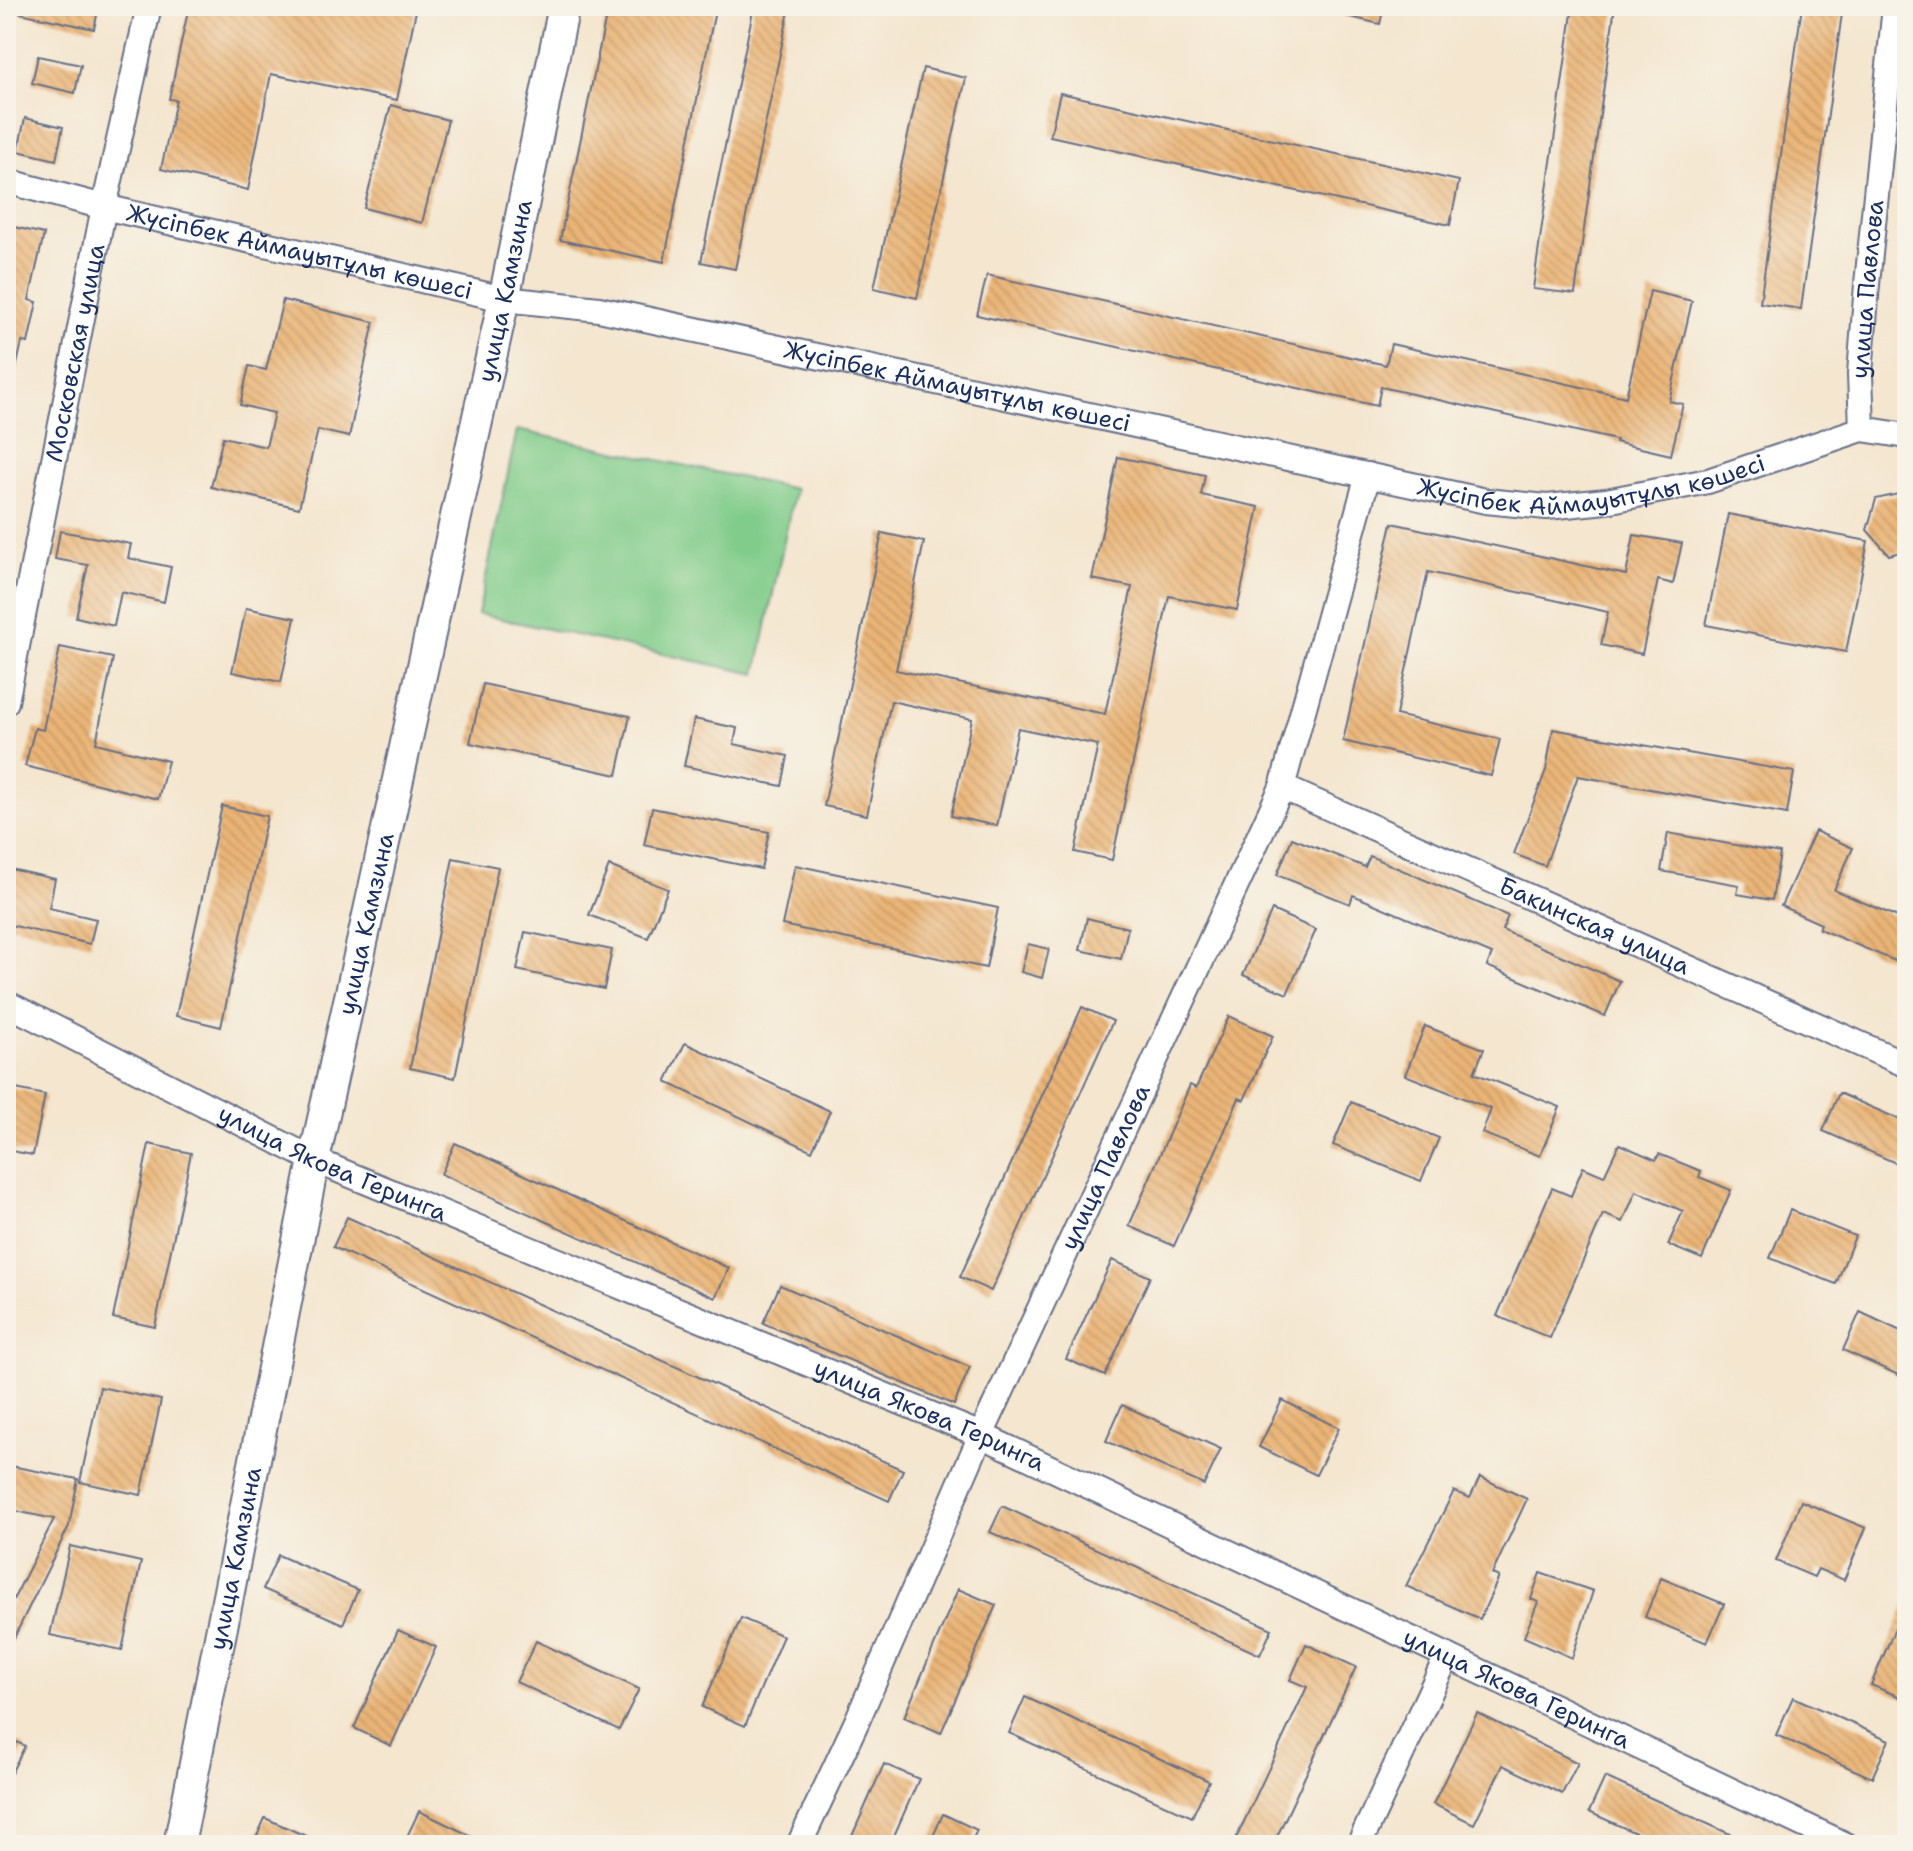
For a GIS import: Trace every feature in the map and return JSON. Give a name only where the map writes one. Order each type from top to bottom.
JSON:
[{"type":"main road","name":"улица Камзина","points":[[179,1845],[314,1160],[504,299],[564,6]]},
{"type":"street","name":"Московская улица","points":[[6,702],[104,207],[149,6]]},
{"type":"street","name":"улица Павлова","points":[[1862,429],[1860,374],[1895,6]]},
{"type":"street","name":"Жүсіпбек Аймауытұлы көшесі","points":[[6,181],[104,207],[504,299],[599,309],[1486,501],[1547,507],[1606,501],[1708,481],[1862,429],[1907,436]]},
{"type":"street","name":"улица Павлова","points":[[799,1845],[857,1721],[981,1435],[1282,787],[1368,475]]},
{"type":"street","name":"Бакинская улица","points":[[1282,787],[1907,1065]]},
{"type":"street","name":"улица Якова Геринга","points":[[6,1003],[314,1160],[981,1435],[1846,1845]]},
{"type":"street","points":[[1359,1845],[1447,1656]]},
{"type":"green space","points":[[517,430],[795,489],[756,674],[478,614]]},
{"type":"building","points":[[20,6],[99,6],[94,29],[20,13]]},
{"type":"building","points":[[189,6],[417,6],[397,100],[271,74],[248,190],[161,169],[176,100],[169,99]]},
{"type":"building","points":[[608,6],[716,6],[664,262],[560,240]]},
{"type":"building","points":[[754,6],[790,6],[735,269],[701,262]]},
{"type":"building","points":[[1334,6],[1384,6],[1380,24],[1333,13]]},
{"type":"building","points":[[1573,6],[1615,6],[1575,294],[1533,289]]},
{"type":"building","points":[[1802,6],[1843,6],[1801,309],[1760,303]]},
{"type":"building","points":[[38,56],[81,65],[75,93],[32,83]]},
{"type":"building","points":[[923,68],[966,78],[917,298],[874,288]]},
{"type":"building","points":[[1060,93],[1459,181],[1450,225],[1050,136]]},
{"type":"building","points":[[391,105],[448,120],[422,223],[364,208]]},
{"type":"building","points":[[25,118],[63,127],[56,160],[18,151]]},
{"type":"building","points":[[6,225],[44,234],[29,300],[37,302],[28,343],[22,342],[13,382],[6,381]]},
{"type":"building","points":[[987,275],[1386,365],[1391,344],[1626,397],[1650,291],[1692,301],[1669,401],[1683,404],[1671,455],[1381,387],[1377,406],[977,315]]},
{"type":"building","points":[[283,300],[374,322],[349,437],[318,430],[299,508],[211,487],[223,437],[266,447],[274,413],[240,405],[249,366],[266,370]]},
{"type":"building","points":[[1118,457],[1205,475],[1201,495],[1259,507],[1237,610],[1169,596],[1112,860],[1075,852],[1098,745],[1018,728],[997,826],[951,816],[972,719],[891,701],[867,815],[824,806],[882,533],[924,542],[896,670],[1105,714],[1132,587],[1092,579]]},
{"type":"building","points":[[1907,492],[1907,550],[1889,555],[1867,530],[1876,499]]},
{"type":"building","points":[[1728,514],[1868,541],[1846,652],[1706,625]]},
{"type":"building","points":[[1392,523],[1626,575],[1634,535],[1682,543],[1673,584],[1658,580],[1642,654],[1601,645],[1608,612],[1428,572],[1396,715],[1500,739],[1491,776],[1343,741]]},
{"type":"building","points":[[60,531],[131,544],[128,558],[171,567],[164,602],[121,592],[114,626],[76,617],[88,565],[55,559]]},
{"type":"building","points":[[246,608],[295,618],[281,682],[232,672]]},
{"type":"building","points":[[60,647],[113,658],[96,743],[168,761],[158,799],[25,766],[35,728],[43,730]]},
{"type":"building","points":[[483,684],[630,716],[617,775],[470,743]]},
{"type":"building","points":[[694,719],[737,728],[734,744],[788,756],[782,786],[684,766]]},
{"type":"building","points":[[1553,729],[1794,772],[1787,814],[1578,776],[1545,866],[1514,854],[1546,770]]},
{"type":"building","points":[[222,806],[267,816],[221,1027],[176,1016]]},
{"type":"building","points":[[652,808],[769,832],[761,869],[644,845]]},
{"type":"building","points":[[1815,831],[1853,848],[1834,890],[1907,921],[1907,966],[1819,929],[1821,924],[1781,906]]},
{"type":"building","points":[[1668,833],[1780,853],[1772,900],[1737,894],[1739,885],[1661,871]]},
{"type":"building","points":[[1292,838],[1365,867],[1370,856],[1508,916],[1502,930],[1620,981],[1605,1016],[1487,966],[1492,954],[1353,895],[1350,904],[1277,875]]},
{"type":"building","points":[[453,858],[498,867],[455,1078],[410,1068]]},
{"type":"building","points":[[795,865],[998,908],[986,968],[782,925]]},
{"type":"building","points":[[609,866],[668,889],[648,938],[589,915]]},
{"type":"building","points":[[6,868],[55,879],[49,908],[96,919],[90,944],[6,924]]},
{"type":"building","points":[[1272,910],[1316,930],[1287,994],[1243,975]]},
{"type":"building","points":[[1087,918],[1128,928],[1121,959],[1080,950]]},
{"type":"building","points":[[525,932],[612,950],[604,989],[517,970]]},
{"type":"building","points":[[1028,944],[1049,949],[1042,978],[1021,972]]},
{"type":"building","points":[[1082,1007],[1113,1021],[991,1291],[960,1277]]},
{"type":"building","points":[[1229,1016],[1273,1036],[1244,1100],[1239,1098],[1174,1246],[1129,1226],[1190,1085],[1196,1088]]},
{"type":"building","points":[[1425,1026],[1484,1049],[1474,1073],[1560,1107],[1540,1156],[1482,1133],[1491,1109],[1405,1075]]},
{"type":"building","points":[[685,1043],[830,1111],[812,1151],[666,1082]]},
{"type":"building","points":[[6,1087],[45,1095],[33,1155],[6,1150]]},
{"type":"building","points":[[1839,1093],[1907,1123],[1907,1168],[1823,1131]]},
{"type":"building","points":[[1351,1102],[1439,1138],[1421,1181],[1333,1145]]},
{"type":"building","points":[[455,1143],[729,1268],[715,1298],[441,1174]]},
{"type":"building","points":[[149,1144],[191,1153],[155,1327],[113,1318]]},
{"type":"building","points":[[1619,1144],[1656,1160],[1659,1154],[1701,1171],[1699,1177],[1731,1190],[1702,1259],[1668,1245],[1683,1211],[1636,1191],[1623,1222],[1603,1214],[1550,1338],[1497,1316],[1552,1188],[1571,1196],[1583,1167],[1604,1176]]},
{"type":"building","points":[[1790,1210],[1855,1236],[1836,1284],[1770,1258]]},
{"type":"building","points":[[347,1217],[903,1470],[889,1501],[333,1247]]},
{"type":"building","points":[[1112,1260],[1150,1277],[1105,1376],[1066,1359]]},
{"type":"building","points":[[780,1285],[970,1367],[954,1405],[763,1323]]},
{"type":"building","points":[[1860,1312],[1907,1334],[1907,1379],[1843,1350]]},
{"type":"building","points":[[100,1387],[161,1400],[141,1495],[80,1482]]},
{"type":"building","points":[[1282,1400],[1339,1428],[1316,1475],[1259,1447]]},
{"type":"building","points":[[1122,1405],[1221,1449],[1204,1485],[1106,1441]]},
{"type":"building","points":[[6,1465],[78,1479],[69,1526],[6,1654],[6,1614],[54,1519],[6,1509]]},
{"type":"building","points":[[1480,1477],[1527,1499],[1492,1574],[1499,1577],[1480,1619],[1406,1586],[1454,1491],[1470,1498]]},
{"type":"building","points":[[1801,1501],[1866,1528],[1844,1580],[1818,1569],[1814,1577],[1776,1561]]},
{"type":"building","points":[[1002,1506],[1272,1629],[1260,1655],[990,1532]]},
{"type":"building","points":[[70,1546],[141,1562],[122,1650],[50,1635]]},
{"type":"building","points":[[278,1555],[358,1590],[343,1624],[263,1589]]},
{"type":"building","points":[[1540,1573],[1593,1591],[1572,1658],[1524,1637],[1538,1602],[1531,1599]]},
{"type":"building","points":[[1661,1578],[1724,1604],[1707,1643],[1645,1617]]},
{"type":"building","points":[[958,1589],[996,1605],[941,1733],[904,1717]]},
{"type":"building","points":[[1907,1600],[1907,1700],[1871,1685]]},
{"type":"building","points":[[741,1618],[783,1636],[745,1726],[702,1707]]},
{"type":"building","points":[[398,1630],[436,1647],[391,1746],[354,1728]]},
{"type":"building","points":[[536,1641],[639,1689],[619,1730],[516,1682]]},
{"type":"building","points":[[1306,1644],[1356,1667],[1273,1845],[1233,1845],[1307,1687],[1290,1680]]},
{"type":"building","points":[[1025,1697],[1209,1781],[1192,1817],[1009,1733]]},
{"type":"building","points":[[1793,1697],[1889,1740],[1872,1778],[1776,1735]]},
{"type":"building","points":[[1477,1713],[1578,1763],[1562,1794],[1503,1765],[1474,1824],[1433,1804]]},
{"type":"building","points":[[6,1737],[25,1746],[6,1783]]},
{"type":"building","points":[[884,1764],[919,1779],[890,1845],[848,1845]]},
{"type":"building","points":[[1605,1777],[1754,1845],[1662,1845],[1589,1812]]},
{"type":"building","points":[[419,1811],[490,1845],[403,1845]]},
{"type":"building","points":[[943,1814],[977,1830],[970,1845],[929,1845]]},
{"type":"building","points":[[265,1818],[326,1845],[253,1845]]}]
